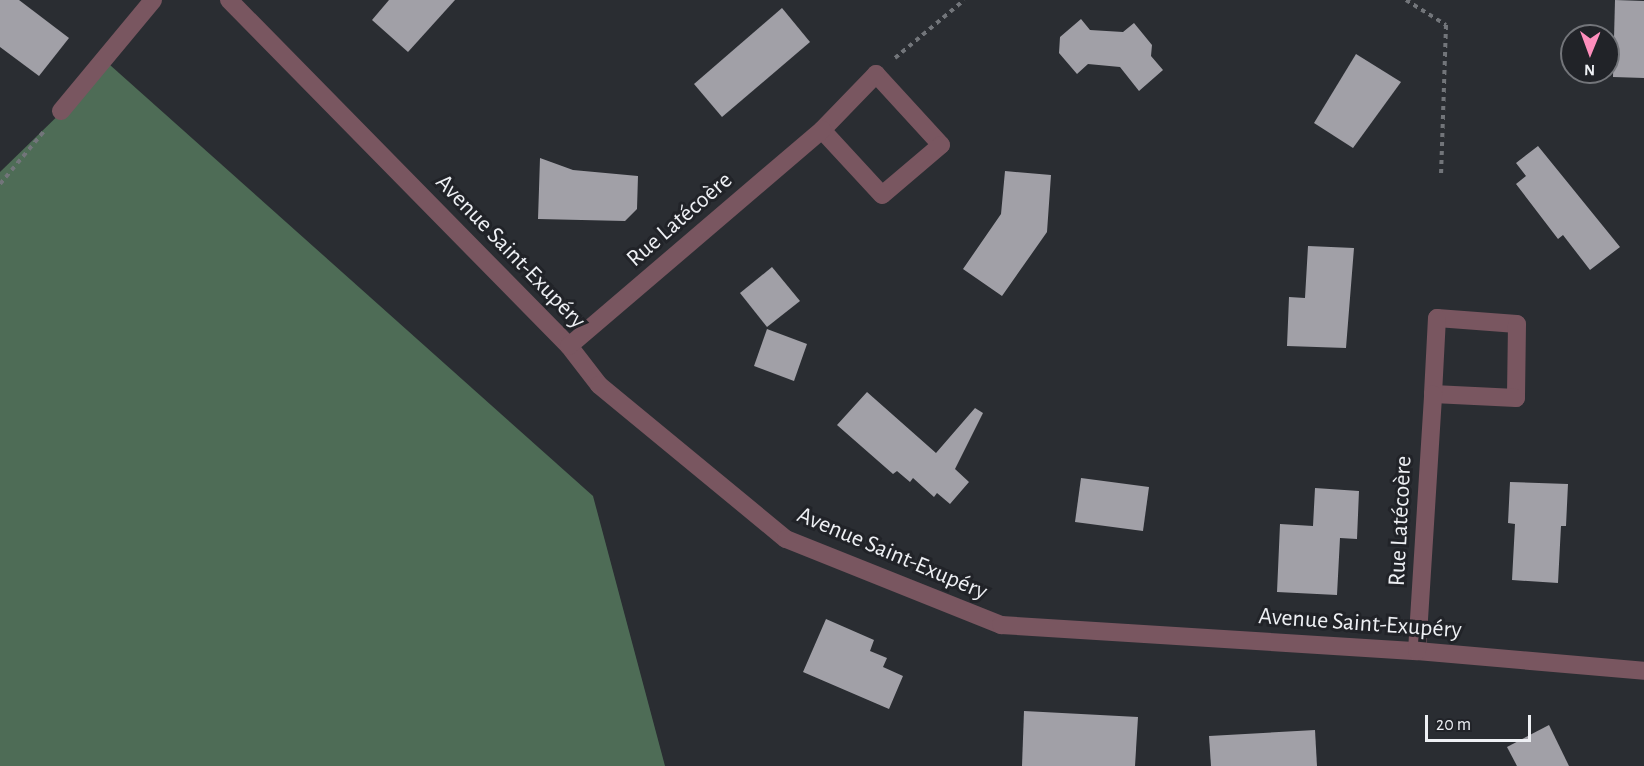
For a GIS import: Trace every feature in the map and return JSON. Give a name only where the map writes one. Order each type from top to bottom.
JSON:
[{"type":"street","points":[[61,111],[153,0]]},
{"type":"street","name":"Avenue Saint-Exupéry","points":[[229,0],[569,346],[599,384],[786,539],[1001,625],[1417,651],[1644,671]]},
{"type":"street","points":[[822,130],[882,195],[941,145],[876,74]]},
{"type":"street","name":"Rue Latécoère","points":[[569,346],[822,130],[876,74]]},
{"type":"street","name":"Rue Latécoère","points":[[1417,651],[1437,318],[1517,324],[1515,398],[1433,394]]},
{"type":"path","points":[[876,74],[963,0]]},
{"type":"path","points":[[1406,0],[1446,24],[1441,174]]},
{"type":"path","points":[[0,184],[61,111]]},
{"type":"green space","points":[[110,65],[593,496],[665,766],[0,766],[0,172]]},
{"type":"building","points":[[0,0],[19,0],[69,38],[39,76],[0,47]]},
{"type":"building","points":[[389,0],[455,0],[408,52],[372,20]]},
{"type":"building","points":[[1615,0],[1644,1],[1644,78],[1620,77],[1620,24],[1614,24]]},
{"type":"building","points":[[782,8],[810,42],[722,117],[694,84]]},
{"type":"building","points":[[1081,19],[1090,30],[1123,32],[1134,23],[1152,45],[1151,56],[1163,70],[1139,91],[1120,67],[1088,64],[1077,74],[1059,53],[1060,37]]},
{"type":"building","points":[[1356,54],[1401,82],[1353,148],[1314,123]]},
{"type":"building","points":[[1538,146],[1620,247],[1590,270],[1563,235],[1558,239],[1516,184],[1526,176],[1516,163]]},
{"type":"building","points":[[540,158],[573,170],[638,176],[637,209],[625,221],[538,219]]},
{"type":"building","points":[[1005,171],[1051,175],[1047,232],[1002,296],[963,269],[1001,214]]},
{"type":"building","points":[[1308,246],[1354,248],[1346,348],[1287,346],[1289,297],[1305,298]]},
{"type":"building","points":[[772,267],[800,301],[767,327],[740,293]]},
{"type":"building","points":[[767,329],[807,344],[794,381],[754,366]]},
{"type":"building","points":[[867,392],[936,453],[975,408],[983,413],[955,469],[969,482],[950,504],[937,493],[934,497],[913,478],[910,482],[897,471],[893,474],[837,425]]},
{"type":"building","points":[[1081,478],[1149,487],[1143,531],[1075,522]]},
{"type":"building","points":[[1510,482],[1568,484],[1566,526],[1561,526],[1558,583],[1512,580],[1515,524],[1508,523]]},
{"type":"building","points":[[1315,488],[1359,491],[1357,539],[1340,538],[1337,595],[1277,592],[1280,524],[1313,526]]},
{"type":"building","points":[[826,619],[874,640],[870,651],[887,658],[883,667],[903,676],[889,709],[803,672]]},
{"type":"building","points":[[1024,711],[1138,717],[1135,766],[1022,766]]},
{"type":"building","points":[[1549,725],[1569,766],[1517,766],[1507,747]]},
{"type":"building","points":[[1315,730],[1317,766],[1211,766],[1209,736]]}]
